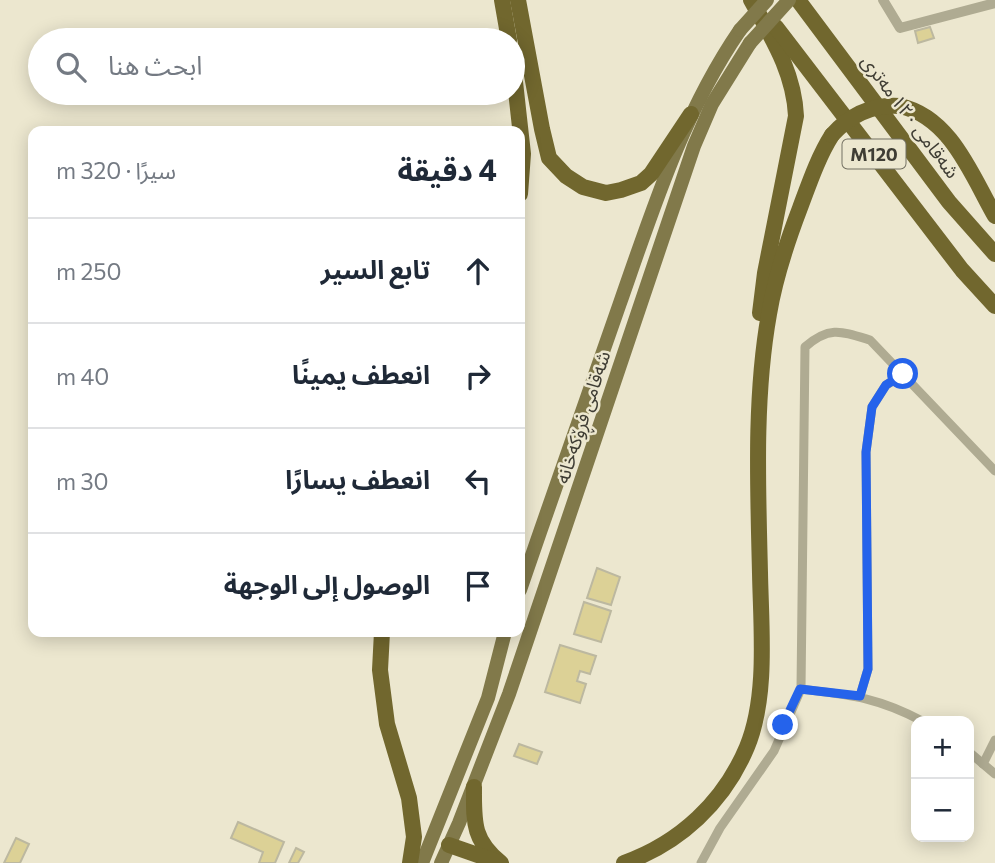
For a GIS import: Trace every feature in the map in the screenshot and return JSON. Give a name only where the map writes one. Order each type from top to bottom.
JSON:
[{"type":"highway","points":[[502,0],[507,28]]},
{"type":"highway","points":[[518,0],[523,28]]},
{"type":"highway","points":[[753,0],[789,73],[796,116],[765,273],[756,346],[754,436],[757,463]]},
{"type":"highway","name":"M120","points":[[753,0],[962,270],[995,306]]},
{"type":"highway","name":"شەقامی ١٢٠ مەتری","points":[[798,0],[949,202],[995,254]]},
{"type":"highway","points":[[525,38],[542,130],[550,158],[566,176],[583,187],[606,193],[641,183],[652,174],[691,114]]},
{"type":"highway","points":[[518,105],[520,126]]},
{"type":"highway","points":[[624,863],[671,841],[703,816],[727,785],[748,745],[758,699],[761,664],[757,463],[763,351],[769,312],[790,234],[810,181],[832,135],[862,111],[883,106],[910,108],[926,117],[947,136],[958,150],[995,216]]},
{"type":"highway","points":[[382,637],[380,670],[387,724],[410,798],[414,836],[410,863]]},
{"type":"highway","points":[[474,787],[477,833],[481,844],[501,863]]},
{"type":"highway","points":[[449,845],[501,863]]},
{"type":"main road","name":"شەقامی فڕۆکەخانە","points":[[525,576],[640,247],[691,114],[722,56],[740,30],[767,0]]},
{"type":"main road","name":"شەقامی فڕۆکەخانە","points":[[441,863],[505,705],[694,146],[712,104],[750,43],[789,0]]},
{"type":"main road","points":[[422,863],[488,698],[504,637]]},
{"type":"main road","points":[[488,698],[505,705]]},
{"type":"main road","points":[[433,838],[449,845]]},
{"type":"street","points":[[883,0],[900,28],[995,3]]},
{"type":"street","points":[[701,863],[720,828],[774,751],[800,689],[805,347],[820,334],[846,332],[870,340],[995,471]]},
{"type":"street","points":[[860,696],[868,669],[866,452],[872,407],[886,385],[903,374]]},
{"type":"street","points":[[800,689],[860,696],[894,706],[913,716]]},
{"type":"street","points":[[983,764],[995,740]]},
{"type":"street","points":[[974,756],[995,774]]},
{"type":"building","points":[[930,27],[934,38],[918,43],[915,31]]},
{"type":"building","points":[[597,568],[620,577],[611,605],[587,598]]},
{"type":"building","points":[[584,602],[611,611],[601,642],[574,634]]},
{"type":"building","points":[[560,645],[596,656],[590,674],[580,671],[577,681],[586,684],[580,703],[545,692]]},
{"type":"building","points":[[519,744],[542,752],[537,764],[514,756]]},
{"type":"building","points":[[238,822],[284,842],[275,863],[259,863],[263,852],[231,838]]},
{"type":"building","points":[[16,838],[29,844],[20,863],[4,863]]},
{"type":"building","points":[[296,848],[304,852],[298,863],[289,863]]},
{"type":"route","points":[[783,725],[800,689],[860,696],[868,669],[866,452],[872,407],[886,385],[903,374]]}]
